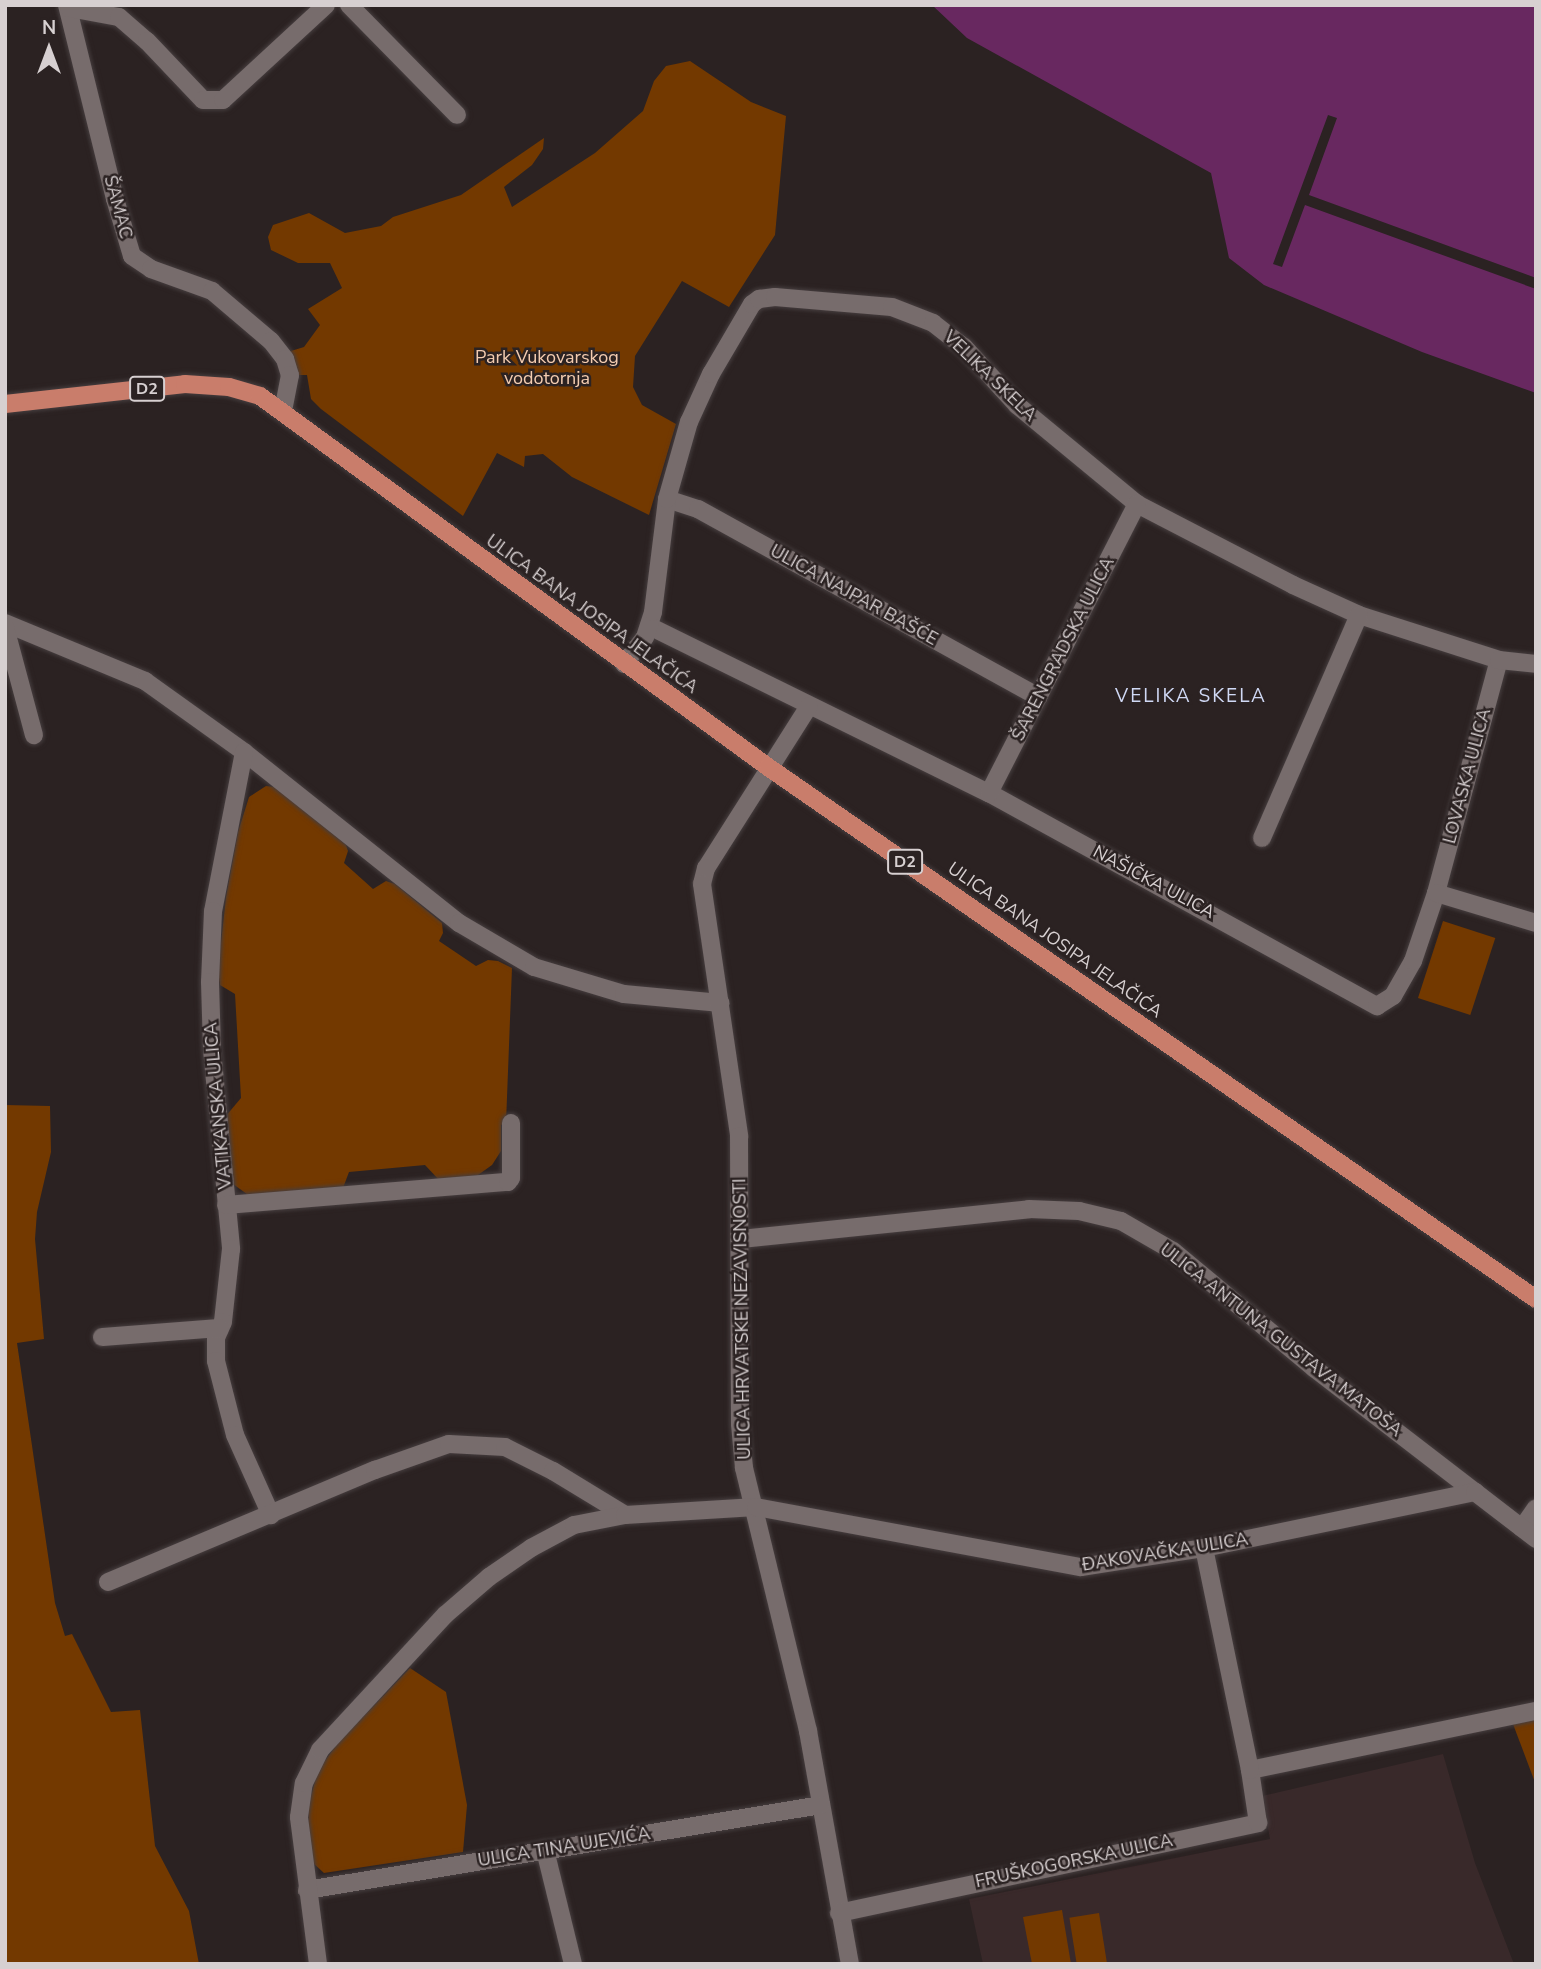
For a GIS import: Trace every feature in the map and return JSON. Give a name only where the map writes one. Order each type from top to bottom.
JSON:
[{"type":"main road","name":"D2","points":[[5,404],[185,384],[229,387],[260,396],[283,412]]},
{"type":"main road","name":"ULICA BANA JOSIPA JELAČIĆA","points":[[283,412],[768,767],[1536,1299]]},
{"type":"street","points":[[68,7],[119,17],[147,41],[203,100],[223,100],[326,5]]},
{"type":"street","points":[[349,5],[457,115]]},
{"type":"street","name":"ŠAMAC","points":[[68,7],[115,199],[132,256],[151,269],[212,291],[271,341],[285,359],[290,375],[283,412]]},
{"type":"street","name":"VELIKA SKELA","points":[[624,664],[649,626],[667,499],[690,422],[733,335],[759,299],[822,299],[892,307],[933,323],[964,347],[1017,405],[1137,504],[1293,585],[1359,615],[1499,660],[1536,664]]},
{"type":"street","name":"ULICA NAJPAR BAŠĆE","points":[[667,499],[698,509],[1038,697]]},
{"type":"street","name":"ŠARENGRADSKA ULICA","points":[[989,793],[1137,504]]},
{"type":"street","points":[[1262,838],[1359,615]]},
{"type":"street","points":[[5,625],[34,735]]},
{"type":"street","points":[[5,625],[145,681],[244,752],[459,923],[534,967],[624,994],[721,1003]]},
{"type":"street","name":"NAŠIČKA ULICA","points":[[649,626],[989,793],[1377,1006],[1393,996],[1404,981],[1436,893]]},
{"type":"street","name":"LOVASKA ULICA","points":[[1436,893],[1499,660]]},
{"type":"street","points":[[768,767],[809,706]]},
{"type":"street","name":"VATIKANSKA ULICA","points":[[244,752],[213,911],[210,982],[212,1051],[226,1205],[508,1182],[511,1178],[511,1123]]},
{"type":"street","name":"ULICA HRVATSKE NEZAVISNOSTI","points":[[768,767],[706,868],[702,884],[739,1136],[740,1424],[744,1468],[756,1507],[808,1731],[850,1964]]},
{"type":"street","points":[[1436,893],[1536,923]]},
{"type":"street","points":[[226,1205],[231,1249],[220,1328],[216,1338],[216,1361],[235,1435],[271,1514]]},
{"type":"street","name":"ULICA ANTUNA GUSTAVA MATOŠA","points":[[741,1239],[1029,1209],[1079,1211],[1121,1221],[1173,1251],[1314,1368],[1475,1492]]},
{"type":"street","points":[[102,1338],[220,1328]]},
{"type":"street","points":[[108,1582],[449,1444],[505,1447],[553,1471],[625,1514]]},
{"type":"street","points":[[1475,1492],[1529,1533],[1536,1508]]},
{"type":"street","name":"ĐAKOVAČKA ULICA","points":[[318,1964],[299,1817],[304,1783],[320,1750],[445,1615],[489,1577],[531,1548],[574,1525],[625,1514],[756,1507],[1081,1567],[1204,1548],[1475,1492]]},
{"type":"street","name":"FRUŠKOGORSKA ULICA","points":[[839,1913],[1258,1823],[1250,1770],[1204,1548]]},
{"type":"street","points":[[1250,1770],[1536,1711]]},
{"type":"street","name":"ULICA TINA UJEVIĆA","points":[[307,1889],[821,1805]]},
{"type":"street","points":[[545,1850],[573,1964]]},
{"type":"shaded area","points":[[932,5],[1536,5],[1536,393],[1422,352],[1264,285],[1229,258],[1211,173],[967,38]]},
{"type":"shaded area","points":[[1443,1754],[1475,1863],[1514,1964],[983,1964],[969,1899],[1270,1839],[1262,1796]]},
{"type":"green space","name":"Park Vukovarskog vodotornja","points":[[690,61],[751,102],[786,116],[775,235],[729,307],[682,281],[635,356],[633,387],[642,405],[676,424],[649,515],[572,477],[543,454],[525,456],[524,467],[497,453],[463,516],[321,409],[311,399],[307,375],[290,375],[281,354],[304,347],[320,325],[308,309],[342,288],[330,263],[298,263],[271,250],[268,237],[273,225],[309,213],[345,233],[381,226],[393,217],[461,195],[544,138],[543,149],[532,165],[504,187],[512,207],[595,153],[643,111],[654,81],[666,66]]},
{"type":"green space","points":[[266,786],[275,787],[346,845],[348,851],[344,863],[373,889],[386,881],[395,884],[442,923],[443,933],[439,941],[476,966],[488,960],[498,961],[512,968],[506,1123],[501,1125],[501,1151],[492,1165],[478,1175],[440,1181],[425,1165],[349,1172],[343,1188],[251,1197],[233,1184],[225,1117],[241,1098],[235,994],[220,985],[218,970],[226,897],[238,832],[249,797]]},
{"type":"green space","points":[[1443,921],[1495,938],[1470,1015],[1418,998]]},
{"type":"green space","points":[[5,1105],[50,1106],[51,1152],[37,1212],[35,1239],[44,1339],[17,1343],[55,1603],[65,1636],[72,1634],[111,1712],[140,1710],[155,1846],[189,1911],[199,1964],[5,1964]]},
{"type":"green space","points":[[410,1668],[446,1692],[467,1805],[463,1852],[324,1873],[313,1863],[308,1831],[309,1804],[318,1770],[338,1743]]},
{"type":"green space","points":[[1536,1718],[1536,1785],[1513,1724]]},
{"type":"green space","points":[[1062,1910],[1071,1964],[1032,1964],[1023,1917]]},
{"type":"green space","points":[[1099,1913],[1107,1964],[1077,1964],[1069,1918]]},
{"type":"pier","points":[[1328,115],[1337,118],[1309,195],[1536,278],[1536,289],[1305,205],[1282,267],[1273,264]]},
{"type":"district","name":"VELIKA SKELA","points":[[1191,697]]}]
